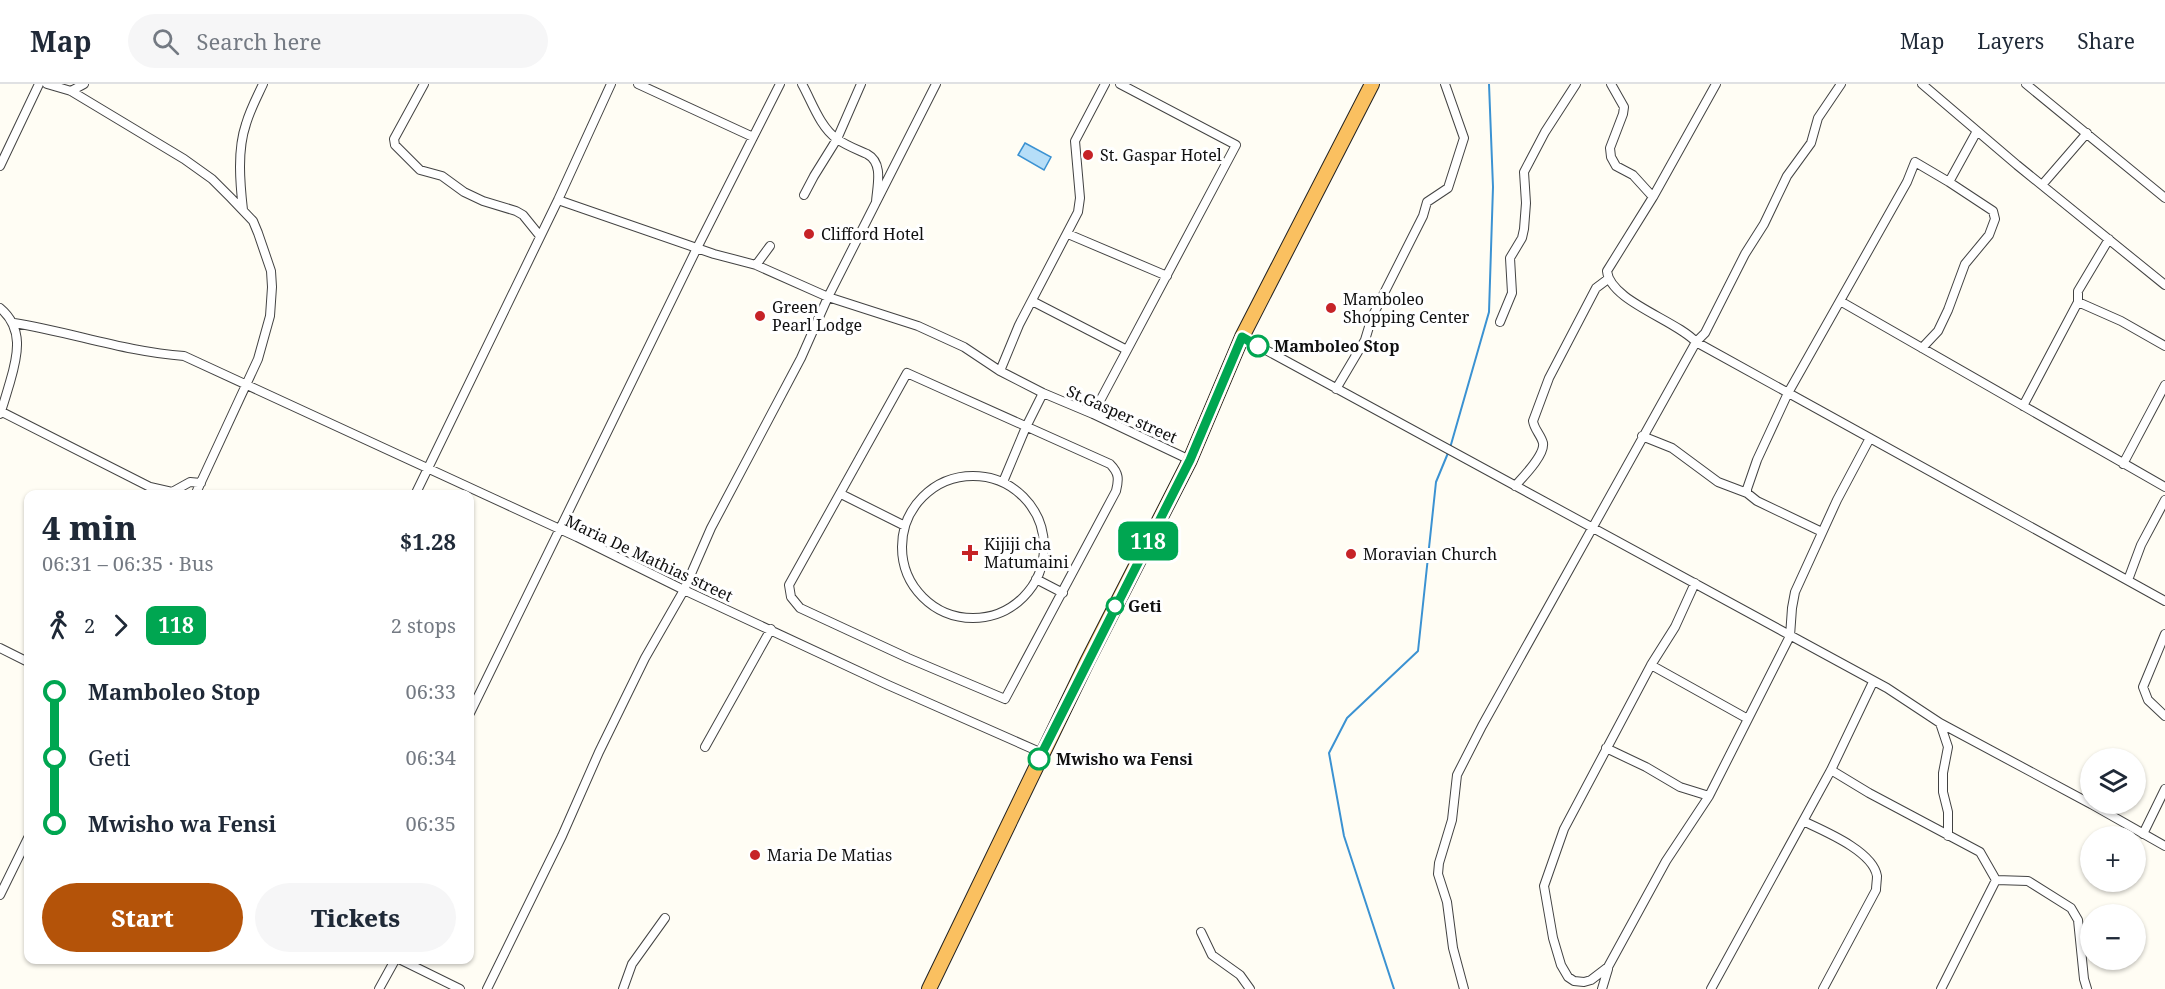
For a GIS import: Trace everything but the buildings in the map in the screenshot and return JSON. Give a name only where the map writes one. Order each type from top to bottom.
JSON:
[{"type":"highway","points":[[929,989],[1042,753],[1190,460],[1242,337],[1372,84]]},
{"type":"street","points":[[0,166],[39,84]]},
{"type":"street","points":[[47,84],[70,91],[184,159],[212,179],[253,221],[258,233],[271,271],[273,288],[270,316],[258,359],[198,490]]},
{"type":"street","points":[[70,91],[84,84]]},
{"type":"street","points":[[243,210],[242,140],[245,125],[263,84]]},
{"type":"street","points":[[424,84],[394,139],[395,145],[420,170],[442,176],[464,192],[523,215],[540,236]]},
{"type":"street","points":[[418,490],[558,200],[611,84]]},
{"type":"street","points":[[638,84],[753,137]]},
{"type":"street","points":[[474,706],[697,248],[780,84]]},
{"type":"street","points":[[802,84],[817,113],[837,139],[850,148],[868,154],[874,161],[878,174],[876,206]]},
{"type":"street","points":[[804,195],[837,139],[861,84]]},
{"type":"street","points":[[487,989],[645,658],[684,590],[711,528],[801,358],[828,297],[936,84]]},
{"type":"street","points":[[1000,371],[1014,335],[1068,234],[1080,206],[1075,141],[1105,84]]},
{"type":"street","points":[[1093,414],[1236,145],[1120,84]]},
{"type":"street","points":[[1336,388],[1365,340],[1372,316],[1423,216],[1427,202],[1448,188],[1464,138],[1444,84]]},
{"type":"street","points":[[1500,322],[1512,293],[1510,258],[1522,238],[1524,229],[1526,202],[1524,171],[1575,84]]},
{"type":"street","points":[[1611,84],[1624,106],[1610,147],[1611,157],[1616,166],[1637,179],[1653,197]]},
{"type":"street","points":[[1716,84],[1653,197],[1610,265],[1607,271],[1608,279],[1620,292],[1683,331],[1696,342],[2165,601]]},
{"type":"street","points":[[1464,989],[1453,948],[1447,902],[1438,874],[1452,820],[1457,775],[1642,436],[1696,342],[1705,333],[1745,254],[1764,224],[1787,176],[1811,143],[1818,118],[1841,84]]},
{"type":"street","points":[[1922,84],[2165,285]]},
{"type":"street","points":[[2026,84],[2165,198]]},
{"type":"street","points":[[1949,182],[1977,131]]},
{"type":"street","points":[[2042,185],[2087,132]]},
{"type":"street","points":[[1747,493],[1757,460],[1788,393],[1907,182],[1915,162],[1993,212],[1995,219],[1989,235],[1965,264],[1938,331],[1922,348]]},
{"type":"street","name":"St.Gasper street","points":[[558,200],[697,248],[756,265],[828,297],[918,326],[964,347],[1000,371],[1043,393],[1190,460]]},
{"type":"street","points":[[1068,234],[1167,276]]},
{"type":"street","points":[[2023,406],[2078,302],[2078,291],[2109,239]]},
{"type":"street","points":[[756,265],[770,246]]},
{"type":"street","points":[[1515,486],[1538,459],[1543,448],[1542,440],[1533,421],[1549,378],[1596,288],[1608,279]]},
{"type":"street","points":[[1032,300],[1127,350]]},
{"type":"street","points":[[1840,301],[2165,487]]},
{"type":"street","points":[[2078,302],[2121,321],[2165,346]]},
{"type":"street","points":[[0,308],[14,323],[18,349],[17,363],[0,412],[150,487],[163,490]]},
{"type":"street","name":"Maria De Mathias street","points":[[14,323],[154,354],[184,356],[473,490]]},
{"type":"street","points":[[1242,337],[1593,526],[1887,688],[1940,723],[2080,798]]},
{"type":"street","points":[[907,373],[1110,464],[1116,470],[1119,480],[1116,491],[1063,593],[1005,699],[908,658],[800,608],[791,597],[789,585],[841,494],[907,373]]},
{"type":"street","points":[[2123,464],[2165,385]]},
{"type":"street","points":[[1002,482],[1043,393]]},
{"type":"street","points":[[1642,436],[1672,448],[1718,482],[1747,493],[1757,501],[1822,531]]},
{"type":"street","points":[[1602,989],[1608,967],[1666,861],[1709,796],[1791,636],[1795,592],[1822,531],[1870,438]]},
{"type":"street","points":[[979,476],[1002,482],[1017,490],[1028,502],[1040,523],[1044,547],[1042,563],[1036,579],[1011,607],[993,615],[974,618],[955,615],[938,608],[922,597],[911,582],[904,564],[902,545],[905,526],[916,505],[933,488],[955,478],[979,476]]},
{"type":"street","points":[[176,490],[190,482],[201,483]]},
{"type":"street","name":"Maria De Mathias street","points":[[474,490],[577,537],[684,590],[1042,753]]},
{"type":"street","points":[[841,494],[905,526]]},
{"type":"street","points":[[2128,580],[2141,545],[2165,500]]},
{"type":"street","points":[[1036,579],[1063,593]]},
{"type":"street","points":[[1608,967],[1599,976],[1584,982],[1574,981],[1568,977],[1561,965],[1553,938],[1544,886],[1564,829],[1651,665],[1675,627],[1695,583]]},
{"type":"street","points":[[705,747],[771,629]]},
{"type":"street","points":[[2165,634],[2143,687],[2148,700],[2165,716]]},
{"type":"street","points":[[0,648],[24,660]]},
{"type":"street","points":[[1651,665],[1748,719]]},
{"type":"street","points":[[1711,989],[1831,770],[1873,682]]},
{"type":"street","points":[[1940,723],[1948,747],[1943,774],[1943,792],[1948,812],[1948,836]]},
{"type":"street","points":[[1606,748],[1646,767],[1680,787],[1709,796]]},
{"type":"street","points":[[1831,770],[1869,793],[1980,852],[1996,880]]},
{"type":"street","points":[[2146,828],[2165,789]]},
{"type":"street","points":[[2108,814],[2129,826]]},
{"type":"street","points":[[1803,821],[1834,836],[1858,852],[1872,865],[1876,876],[1876,890],[1823,989]]},
{"type":"street","points":[[2146,836],[2165,846]]},
{"type":"street","points":[[0,895],[24,846]]},
{"type":"street","points":[[1941,989],[1996,880]]},
{"type":"street","points":[[1996,880],[2028,881],[2071,908],[2078,920],[2087,989]]},
{"type":"street","points":[[623,989],[632,964],[665,918]]},
{"type":"street","points":[[1201,932],[1212,955],[1240,975],[1250,989]]},
{"type":"street","points":[[379,989],[392,964]]},
{"type":"street","points":[[409,964],[460,989]]},
{"type":"water","points":[[1025,143],[1051,157],[1044,170],[1018,155]]},
{"type":"waterway","points":[[1450,448],[1489,312],[1493,187],[1489,84]]},
{"type":"waterway","points":[[1394,989],[1344,836],[1329,753],[1347,718],[1418,651],[1436,482],[1448,453]]},
{"type":"bus line","name":"118","points":[[1039,759],[1190,460],[1242,337],[1258,346]]},
{"type":"place","name":"St. Gaspar Hotel","points":[[1088,155]]},
{"type":"place","name":"Clifford Hotel","points":[[809,234]]},
{"type":"place","name":"Mamboleo Shopping Center","points":[[1331,308]]},
{"type":"place","name":"Green Pearl Lodge","points":[[760,316]]},
{"type":"place","name":"Mamboleo Stop","points":[[1258,346]]},
{"type":"place","name":"Kijiji cha Matumaini","points":[[970,553]]},
{"type":"place","name":"Moravian Church","points":[[1351,554]]},
{"type":"place","name":"Geti","points":[[1115,606]]},
{"type":"place","name":"Mwisho wa Fensi","points":[[1039,759]]},
{"type":"place","name":"Maria De Matias","points":[[755,855]]}]
